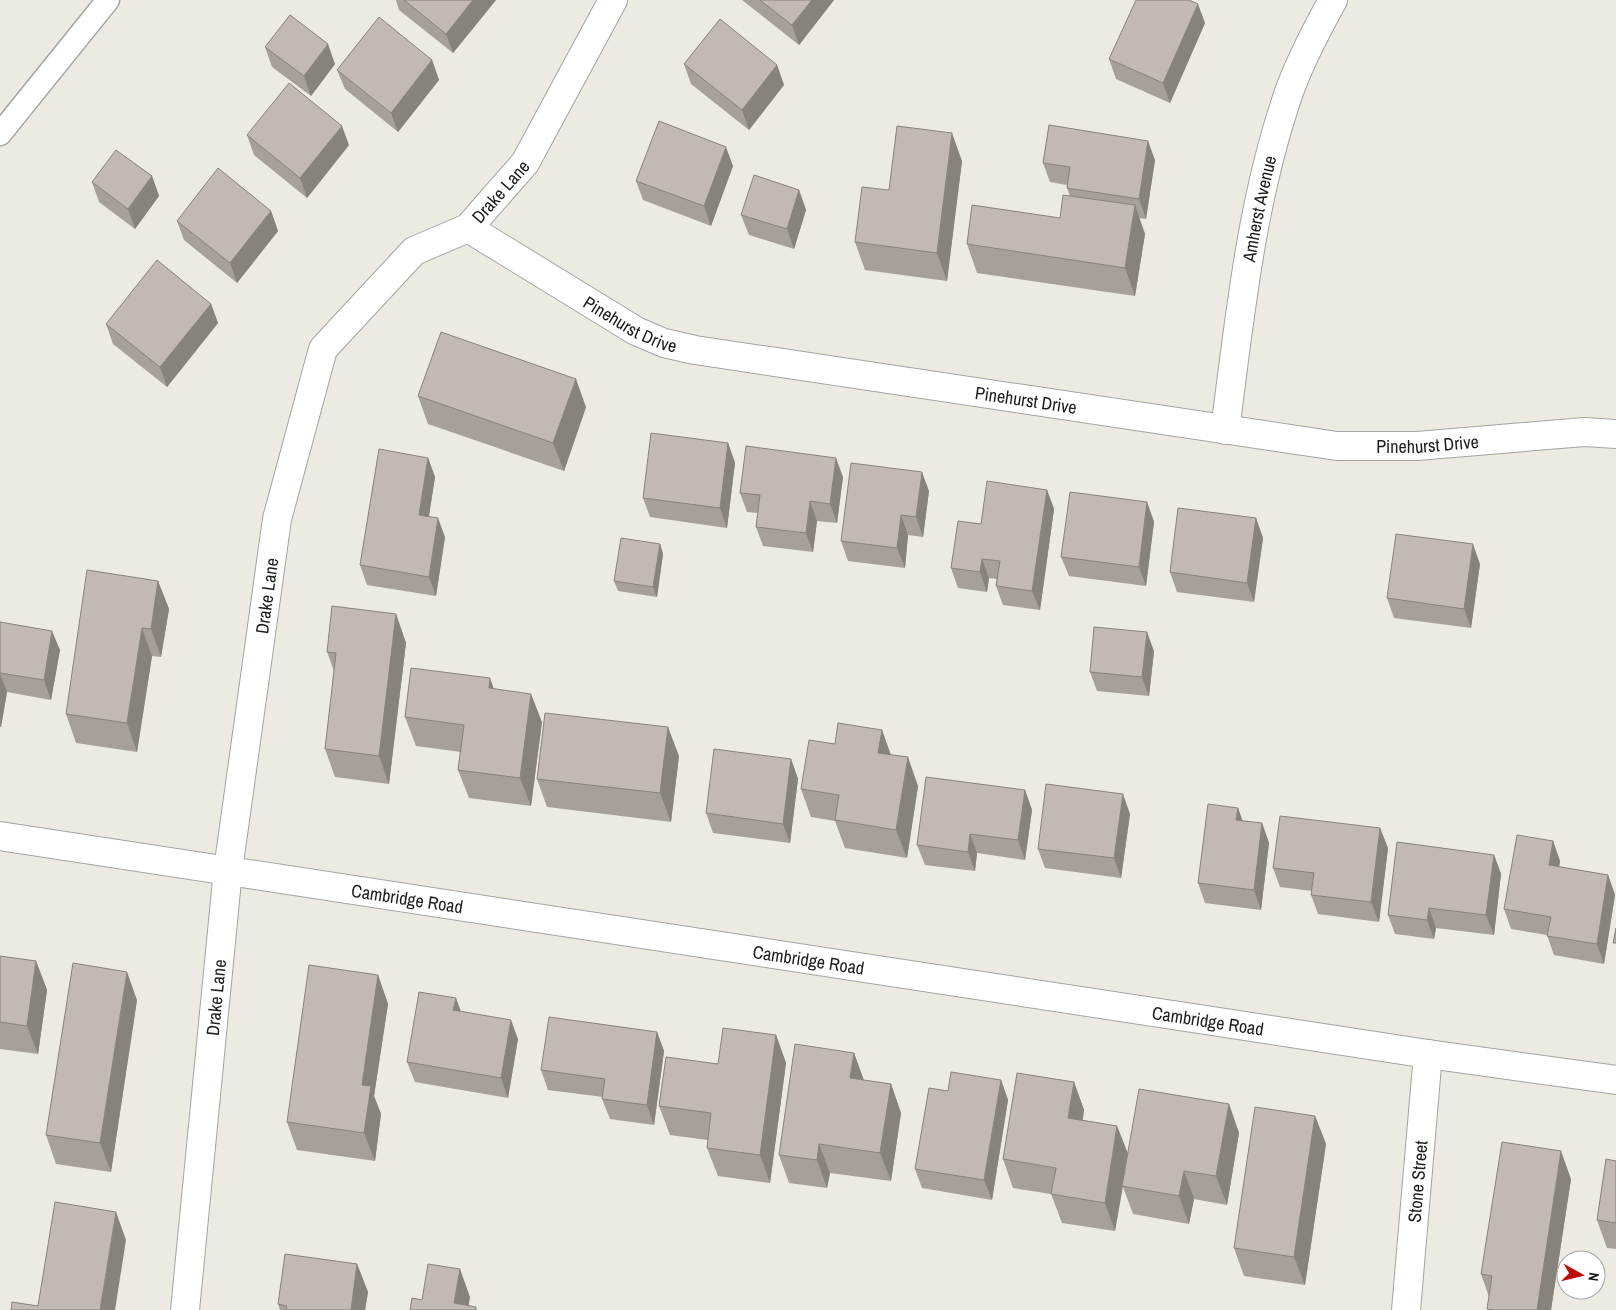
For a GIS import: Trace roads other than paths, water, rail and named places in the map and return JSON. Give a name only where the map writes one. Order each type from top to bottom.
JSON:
[{"type":"street","name":"Drake Lane","points":[[185,1310],[228,870],[278,519],[323,349],[414,251],[468,228],[525,163],[613,0]]},
{"type":"street","name":"Amherst Avenue","points":[[1225,430],[1249,250],[1260,193],[1290,90],[1319,25],[1333,0]]},
{"type":"street","name":"Pinehurst Drive","points":[[468,228],[636,331],[664,343],[695,350],[1337,446],[1416,446],[1584,432],[1616,434]]},
{"type":"street","name":"Cambridge Road","points":[[0,836],[1428,1054],[1616,1080]]},
{"type":"street","name":"Stone Street","points":[[1406,1310],[1428,1054]]},
{"type":"lane","points":[[0,134],[108,0]]}]
